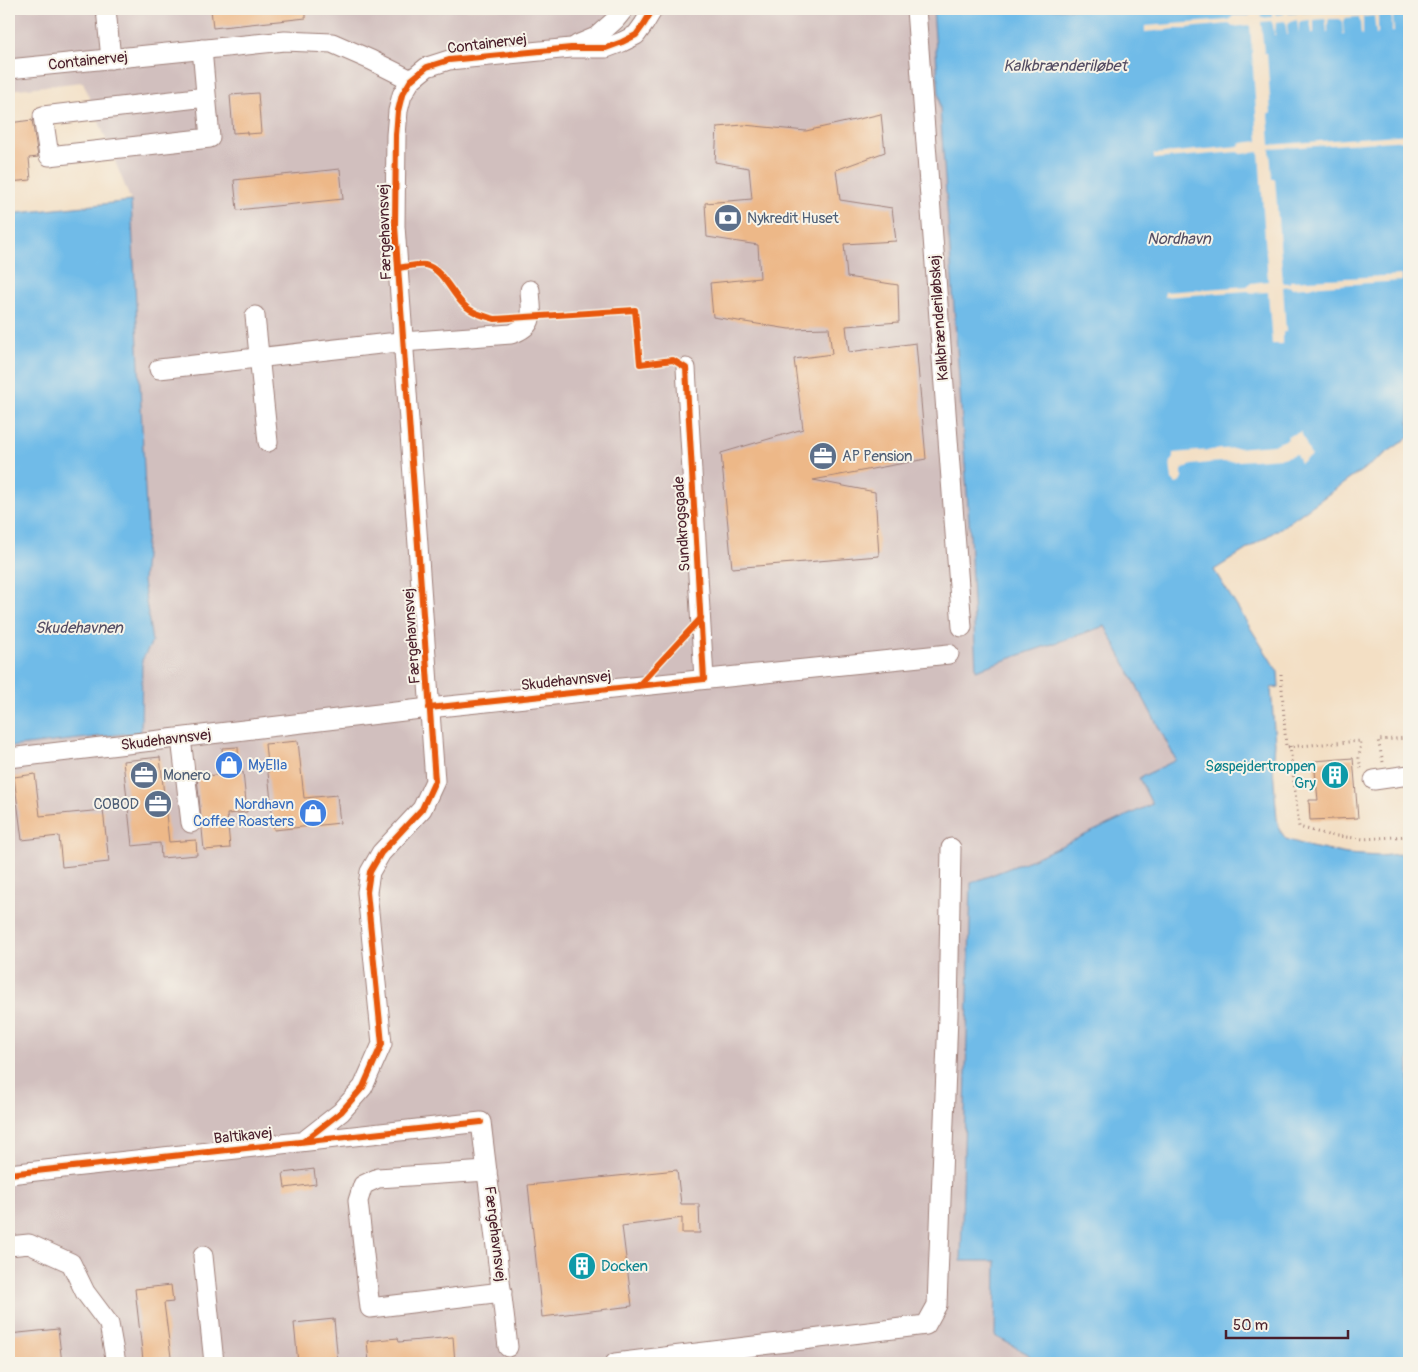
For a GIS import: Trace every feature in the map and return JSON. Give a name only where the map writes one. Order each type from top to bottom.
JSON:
[{"type":"street","points":[[106,9],[111,58]]},
{"type":"street","points":[[571,48],[596,37],[624,9]]},
{"type":"street","points":[[571,48],[606,48],[622,42],[636,35],[653,9]]},
{"type":"street","name":"Kalkbrænderiløbskaj","points":[[916,9],[962,627]]},
{"type":"street","name":"Containervej","points":[[9,69],[285,41],[332,43],[410,80],[427,67],[449,60],[571,48]]},
{"type":"street","points":[[202,49],[210,138],[49,156],[43,116],[206,97]]},
{"type":"street","name":"Færgehavnsvej","points":[[304,1141],[341,1112],[363,1088],[382,1044],[367,892],[370,872],[381,853],[422,809],[435,781],[395,226],[398,111],[402,95],[410,80]]},
{"type":"street","points":[[159,369],[403,342],[511,334],[520,331],[532,317],[530,290]]},
{"type":"street","points":[[255,316],[268,442]]},
{"type":"street","name":"Sundkrogsgade","points":[[686,368],[704,679]]},
{"type":"street","name":"Skudehavnsvej","points":[[9,758],[429,708],[949,654]]},
{"type":"street","points":[[181,738],[191,823]]},
{"type":"street","points":[[1374,780],[1409,775]]},
{"type":"street","points":[[614,1363],[926,1325],[937,1305],[948,1016],[951,848]]},
{"type":"street","name":"Færgehavnsvej","points":[[481,1122],[508,1347]]},
{"type":"street","name":"Baltikavej","points":[[9,1174],[481,1122]]},
{"type":"street","points":[[487,1171],[378,1178],[363,1185],[358,1201],[370,1308],[502,1292]]},
{"type":"street","points":[[9,1246],[29,1244],[71,1263],[85,1292],[109,1324],[116,1363]]},
{"type":"street","points":[[203,1256],[214,1363]]},
{"type":"path","points":[[1281,674],[1286,747],[1361,741]]},
{"type":"path","points":[[1378,740],[1409,738]]},
{"type":"path","points":[[1290,746],[1299,827],[1328,835],[1364,839],[1409,836]]},
{"type":"shaded area","points":[[9,9],[933,9],[970,535],[976,670],[1105,626],[1278,672],[1279,687],[1271,688],[1275,743],[1152,804],[1035,858],[971,883],[961,1261],[997,1261],[995,1336],[1028,1354],[1033,1363],[1017,1363],[997,1358],[991,1363],[9,1363],[9,747],[140,732],[142,660],[152,642],[143,581],[147,530],[131,201],[83,82],[9,90]]},
{"type":"water","points":[[933,9],[1409,9],[1409,437],[1285,525],[1214,570],[1278,672],[1279,687],[1271,688],[1275,743],[1273,769],[1279,829],[1286,839],[1311,847],[1347,854],[1379,856],[1409,853],[1409,1363],[1033,1363],[1028,1354],[995,1336],[996,1261],[961,1261],[971,883],[1035,858],[1152,804],[1139,778],[1176,760],[1105,626],[976,670],[970,535]]},
{"type":"water","name":"Skudehavnen","points":[[131,201],[147,530],[143,581],[152,642],[142,660],[141,732],[9,747],[9,214]]},
{"type":"pier","points":[[1249,9],[1260,9],[1261,18],[1272,17],[1272,9],[1274,9],[1276,15],[1284,14],[1285,9],[1289,14],[1298,13],[1299,9],[1302,13],[1313,12],[1314,9],[1317,12],[1330,9],[1331,12],[1340,11],[1341,9],[1345,11],[1357,9],[1409,9],[1409,32],[1407,32],[1404,15],[1395,15],[1393,18],[1394,32],[1392,32],[1392,19],[1390,15],[1378,16],[1378,34],[1376,34],[1374,16],[1363,17],[1363,35],[1361,34],[1358,17],[1345,18],[1343,21],[1344,35],[1340,19],[1329,19],[1328,33],[1325,19],[1314,20],[1314,33],[1312,33],[1310,20],[1299,23],[1299,34],[1297,20],[1289,22],[1287,24],[1288,35],[1285,21],[1276,22],[1275,35],[1271,21],[1261,22],[1264,53],[1267,53],[1271,114],[1268,114],[1270,145],[1409,134],[1409,140],[1270,149],[1272,179],[1275,179],[1283,283],[1290,283],[1290,281],[1402,275],[1402,281],[1283,287],[1286,332],[1283,332],[1283,344],[1272,344],[1268,292],[1252,293],[1248,291],[1164,297],[1165,292],[1248,286],[1251,283],[1268,281],[1259,152],[1154,159],[1154,154],[1238,146],[1242,143],[1258,141],[1250,25],[1233,27],[1229,24],[1145,32],[1145,26],[1229,20],[1233,16],[1250,16]]},
{"type":"pier","points":[[1301,432],[1311,456],[1300,463],[1296,454],[1283,458],[1192,465],[1182,469],[1182,478],[1179,483],[1176,484],[1172,480],[1170,463],[1174,458],[1173,453],[1273,445],[1288,439],[1287,436]]},
{"type":"building","points":[[211,9],[306,9],[306,18],[213,28]]},
{"type":"building","points":[[258,93],[261,133],[233,133],[230,95]]},
{"type":"building","points":[[881,114],[885,152],[836,170],[840,200],[892,208],[896,241],[844,244],[847,277],[898,285],[899,322],[846,326],[849,352],[916,343],[926,459],[813,480],[875,492],[879,556],[732,568],[721,453],[803,429],[794,359],[832,354],[829,328],[789,329],[713,317],[710,283],[760,278],[758,245],[707,237],[705,203],[752,199],[749,168],[715,162],[717,127],[744,125],[806,131]]},
{"type":"building","points":[[32,120],[38,157],[29,158],[31,180],[9,182],[9,123]]},
{"type":"building","points":[[340,169],[343,199],[237,210],[234,180]]},
{"type":"building","points":[[298,741],[304,798],[337,795],[340,823],[274,830],[265,744]]},
{"type":"building","points":[[238,747],[239,772],[243,772],[247,812],[227,814],[230,848],[204,850],[197,777],[224,774],[222,748]]},
{"type":"building","points":[[160,757],[169,842],[196,840],[197,855],[161,858],[160,843],[132,846],[123,761]]},
{"type":"building","points":[[1353,758],[1358,818],[1310,820],[1309,800],[1318,800],[1314,761]]},
{"type":"building","points":[[35,774],[40,816],[103,810],[109,862],[62,867],[59,836],[22,840],[14,777]]},
{"type":"building","points":[[314,1169],[316,1184],[285,1188],[283,1173]]},
{"type":"building","name":"Docken","points":[[677,1170],[681,1204],[699,1204],[700,1233],[682,1233],[682,1218],[622,1226],[632,1306],[542,1317],[528,1185]]},
{"type":"building","points":[[171,1285],[173,1302],[164,1303],[171,1357],[143,1360],[135,1289]]},
{"type":"building","points":[[334,1319],[338,1363],[298,1363],[294,1323]]},
{"type":"building","points":[[58,1329],[62,1363],[9,1363],[9,1334]]},
{"type":"building","points":[[453,1337],[455,1363],[369,1363],[367,1341],[398,1338],[399,1342]]},
{"type":"cycle path","points":[[304,1141],[341,1112],[363,1087],[382,1044],[367,892],[370,872],[381,853],[422,809],[435,781],[395,226],[396,135],[398,111],[402,95],[411,80],[427,67],[449,60],[571,48],[606,48],[636,35],[653,9]]},
{"type":"cycle path","points":[[398,268],[415,265],[431,267],[442,276],[459,300],[470,310],[495,319],[635,310],[640,364],[673,360],[686,368],[704,679],[429,708]]},
{"type":"cycle path","points":[[638,686],[701,618]]},
{"type":"cycle path","points":[[9,1174],[481,1122]]},
{"type":"place","name":"Nykredit Huset","points":[[728,218]]},
{"type":"place","name":"AP Pension","points":[[823,456]]},
{"type":"place","name":"MyElla","points":[[229,765]]},
{"type":"place","name":"Monero","points":[[144,775]]},
{"type":"place","name":"Søspejdertroppen Gry","points":[[1335,775]]},
{"type":"place","name":"COBOD","points":[[158,804]]},
{"type":"place","name":"Nordhavn Coffee Roasters","points":[[313,813]]},
{"type":"place","name":"Docken","points":[[582,1266]]},
{"type":"water label","name":"Kalkbrænderiløbet","points":[[1065,66]]},
{"type":"water label","name":"Nordhavn","points":[[1179,239]]}]
